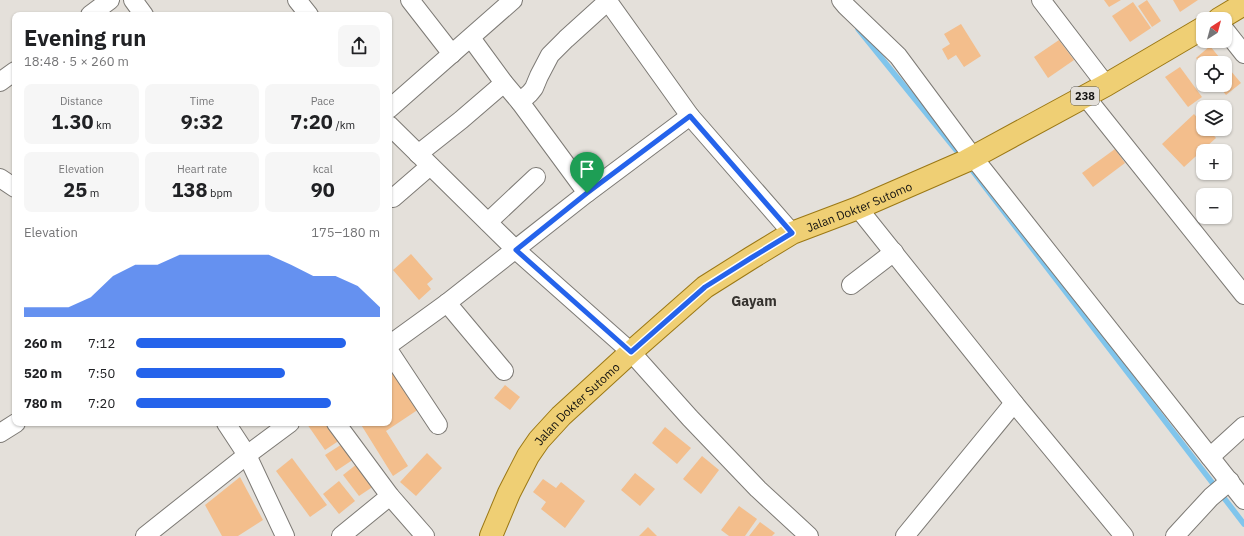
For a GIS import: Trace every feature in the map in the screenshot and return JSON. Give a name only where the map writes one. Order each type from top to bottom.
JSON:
[{"type":"main road","points":[[1231,12],[1244,4]]},
{"type":"main road","name":"Jalan Dokter Sutomo","points":[[491,536],[509,493],[528,456],[539,440],[561,416],[705,287],[792,233],[858,208],[973,157],[1106,85],[1196,32]]},
{"type":"street","points":[[94,12],[110,0]]},
{"type":"street","points":[[133,0],[142,12]]},
{"type":"street","points":[[297,0],[307,12]]},
{"type":"street","points":[[410,0],[452,54]]},
{"type":"street","points":[[392,106],[513,0]]},
{"type":"street","points":[[520,102],[530,94],[534,88],[550,55],[608,0],[690,116],[792,233]]},
{"type":"street","points":[[841,0],[898,56],[973,157],[1210,457],[1221,488],[1244,500]]},
{"type":"street","points":[[1041,0],[1106,85]]},
{"type":"street","points":[[471,38],[587,193]]},
{"type":"street","points":[[1232,39],[1244,54]]},
{"type":"street","points":[[0,82],[12,73]]},
{"type":"street","points":[[393,198],[424,160],[460,120],[504,83]]},
{"type":"street","points":[[1084,96],[1244,295]]},
{"type":"street","points":[[392,343],[447,303],[587,193],[690,116]]},
{"type":"street","points":[[392,128],[516,250],[631,352],[690,418],[758,489],[809,536]]},
{"type":"street","points":[[488,222],[536,177]]},
{"type":"street","points":[[0,178],[12,186]]},
{"type":"street","points":[[858,208],[1014,403],[1124,536]]},
{"type":"street","points":[[851,285],[894,252]]},
{"type":"street","points":[[447,303],[504,371]]},
{"type":"street","points":[[392,356],[438,426]]},
{"type":"street","points":[[905,536],[1014,403]]},
{"type":"street","points":[[0,433],[12,426]]},
{"type":"street","points":[[228,426],[247,455],[285,536]]},
{"type":"street","points":[[145,536],[286,426]]},
{"type":"street","points":[[338,426],[390,496],[425,536]]},
{"type":"street","points":[[1210,457],[1244,426]]},
{"type":"street","points":[[1175,536],[1221,488]]},
{"type":"street","points":[[340,536],[390,496]]},
{"type":"building","points":[[1104,0],[1121,0],[1109,7]]},
{"type":"building","points":[[1147,0],[1161,21],[1152,27],[1138,6]]},
{"type":"building","points":[[1173,0],[1198,0],[1180,12]]},
{"type":"building","points":[[1133,2],[1151,28],[1130,42],[1112,16]]},
{"type":"building","points":[[961,24],[981,56],[964,67],[956,55],[948,60],[942,49],[950,44],[944,34]]},
{"type":"building","points":[[1059,40],[1074,60],[1048,78],[1034,57]]},
{"type":"building","points":[[1208,48],[1212,48],[1218,56],[1198,56]]},
{"type":"building","points":[[1180,67],[1196,89],[1196,92],[1198,92],[1202,97],[1188,107],[1165,77]]},
{"type":"building","points":[[1232,72],[1241,83],[1232,90]]},
{"type":"building","points":[[1194,114],[1196,116],[1196,136],[1214,136],[1216,138],[1209,144],[1196,144],[1196,156],[1184,167],[1162,144]]},
{"type":"building","points":[[1115,149],[1125,163],[1093,187],[1082,173]]},
{"type":"building","points":[[411,254],[433,279],[427,284],[431,289],[419,300],[393,270]]},
{"type":"building","points":[[392,368],[419,409],[386,431],[408,466],[393,476],[362,426],[392,426]]},
{"type":"building","points":[[505,385],[520,397],[510,410],[494,398]]},
{"type":"building","points":[[308,426],[335,426],[343,438],[325,450]]},
{"type":"building","points":[[665,427],[691,448],[677,464],[652,443]]},
{"type":"building","points":[[347,441],[357,457],[336,471],[325,455]]},
{"type":"building","points":[[427,453],[442,468],[416,496],[400,482]]},
{"type":"building","points":[[702,456],[719,470],[701,494],[683,479]]},
{"type":"building","points":[[292,458],[327,505],[310,517],[276,471]]},
{"type":"building","points":[[357,464],[374,486],[359,496],[343,475]]},
{"type":"building","points":[[635,473],[655,489],[640,506],[621,490]]},
{"type":"building","points":[[240,477],[263,520],[238,536],[222,536],[205,505]]},
{"type":"building","points":[[543,479],[556,488],[561,482],[585,501],[565,528],[541,509],[546,502],[533,492]]},
{"type":"building","points":[[339,481],[355,501],[339,514],[323,494]]},
{"type":"building","points":[[739,506],[757,519],[745,536],[729,536],[721,530]]},
{"type":"building","points":[[760,522],[775,533],[772,536],[749,536]]},
{"type":"building","points":[[648,527],[657,536],[639,536]]},
{"type":"waterway","points":[[858,29],[956,150]]},
{"type":"waterway","points":[[972,170],[1244,524]]},
{"type":"district","name":"Gayam","points":[[754,301]]},
{"type":"route","points":[[690,116],[792,233],[705,287],[631,352],[516,250],[587,193],[690,116]]}]
